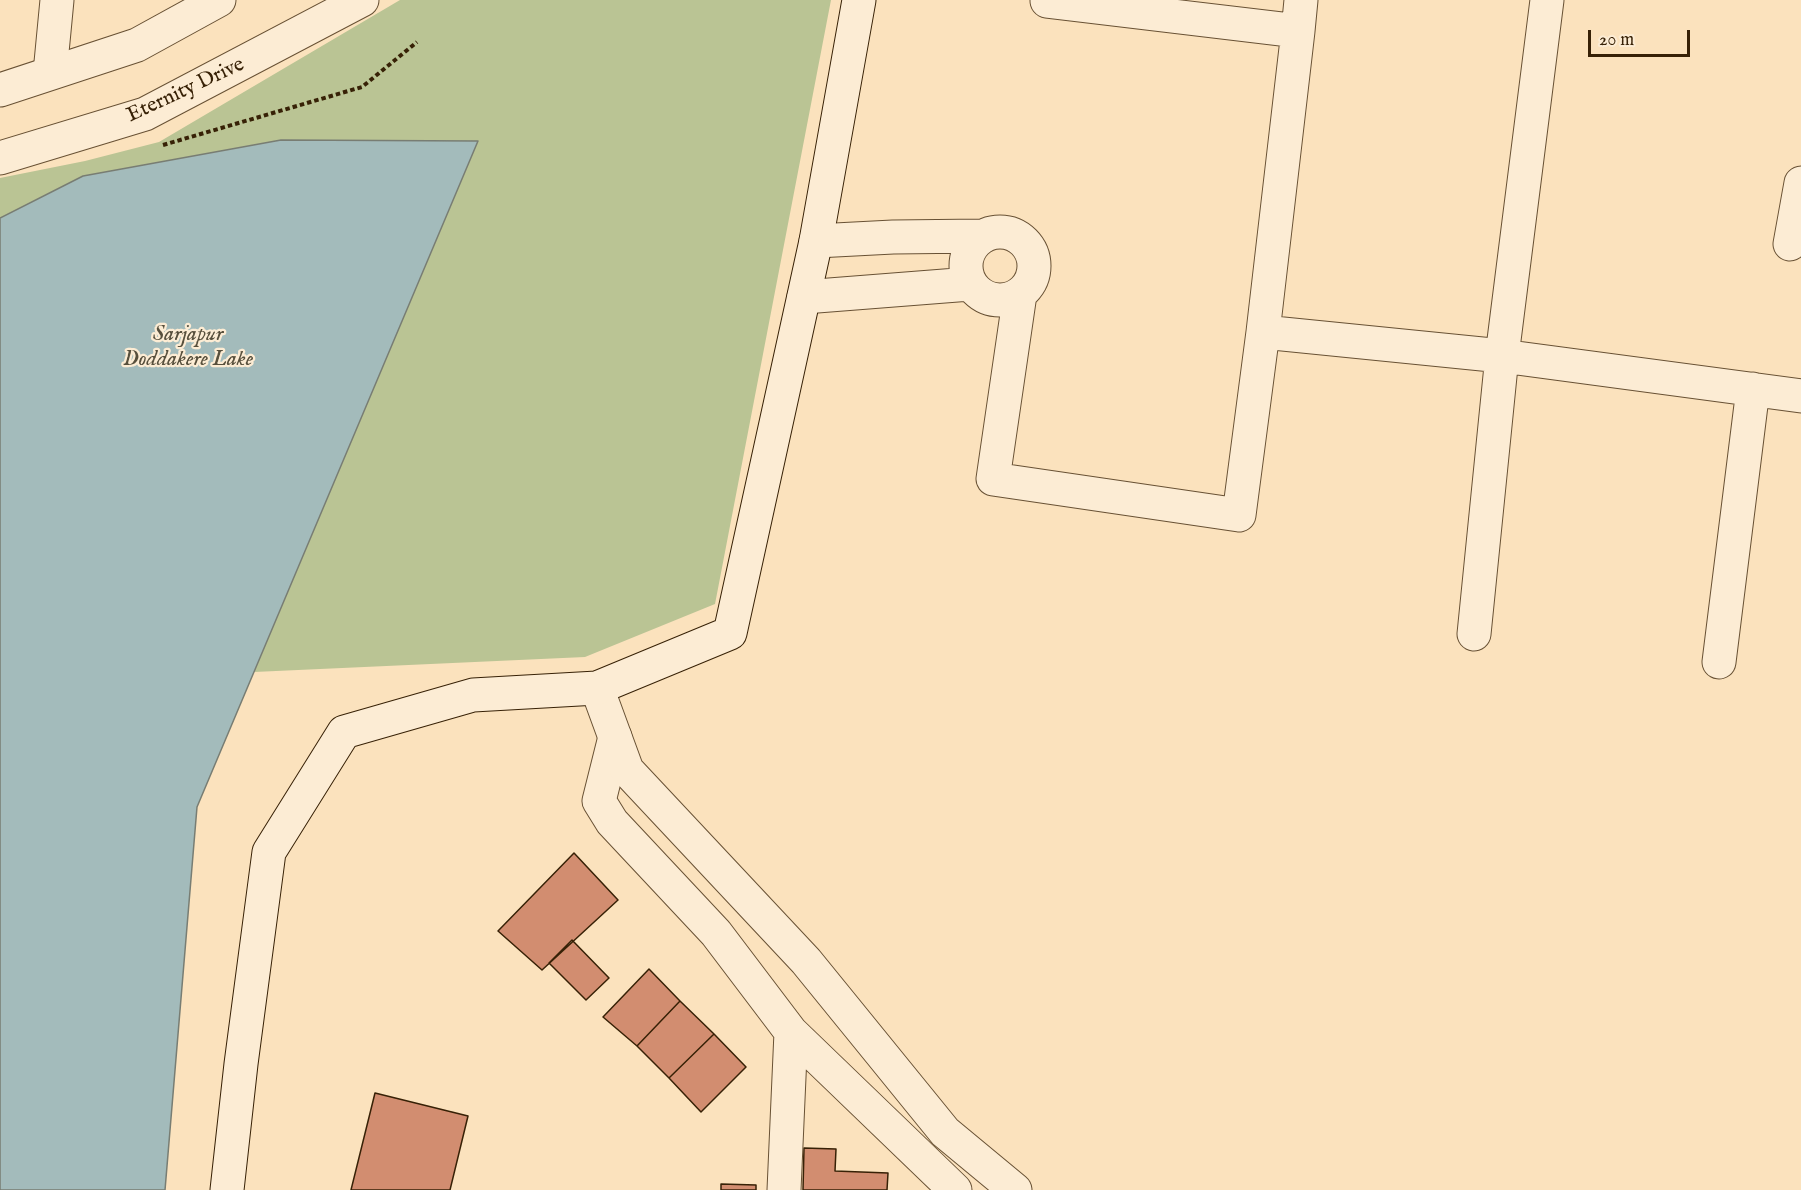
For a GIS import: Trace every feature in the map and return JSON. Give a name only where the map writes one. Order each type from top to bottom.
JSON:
[{"type":"street","points":[[50,73],[57,0]]},
{"type":"street","points":[[0,90],[137,45],[219,0]]},
{"type":"street","name":"Eternity Drive","points":[[0,158],[145,114],[362,0]]},
{"type":"street","points":[[227,1190],[269,852],[344,732],[473,695],[597,688],[730,633],[816,241],[859,0]]},
{"type":"street","points":[[1474,634],[1502,356],[1547,0]]},
{"type":"street","points":[[1020,294],[993,479],[1239,515],[1263,332],[1299,15],[1047,1]]},
{"type":"street","points":[[1790,244],[1801,183]]},
{"type":"street","points":[[1004,231],[1025,242],[1032,252],[1035,263],[1033,275],[1028,286],[1020,294],[998,301],[978,293],[970,284],[965,263],[973,244],[982,237],[992,232],[1004,231]]},
{"type":"street","points":[[816,241],[893,237],[982,237]]},
{"type":"street","points":[[804,297],[970,284]]},
{"type":"street","points":[[1263,332],[1502,356],[1801,396]]},
{"type":"street","points":[[1719,662],[1753,389]]},
{"type":"street","points":[[597,688],[627,770],[806,961],[945,1132],[1015,1190]]},
{"type":"street","points":[[615,737],[599,801],[612,822],[716,933],[791,1032],[955,1190]]},
{"type":"street","points":[[784,1190],[791,1032]]},
{"type":"path","points":[[152,148],[186,140],[362,87],[417,42]]},
{"type":"green space","points":[[400,0],[831,0],[715,604],[585,657],[254,672],[478,141],[281,140],[83,176],[0,218],[0,178],[85,161],[159,142]]},
{"type":"water","name":"Sarjapur Doddakere Lake","points":[[281,140],[478,141],[197,807],[165,1190],[0,1190],[0,218],[83,176]]},
{"type":"building","points":[[574,853],[618,900],[542,970],[498,931]]},
{"type":"building","points":[[572,940],[609,978],[586,1000],[549,963]]},
{"type":"building","points":[[649,969],[680,1001],[637,1046],[603,1017]]},
{"type":"building","points":[[680,1001],[714,1034],[669,1078],[637,1046]]},
{"type":"building","points":[[714,1034],[746,1067],[701,1112],[669,1078]]},
{"type":"building","points":[[375,1093],[468,1116],[450,1190],[351,1190]]},
{"type":"building","points":[[804,1148],[836,1149],[835,1171],[888,1173],[887,1190],[803,1190]]},
{"type":"building","points":[[721,1184],[756,1185],[756,1190],[721,1190]]}]
